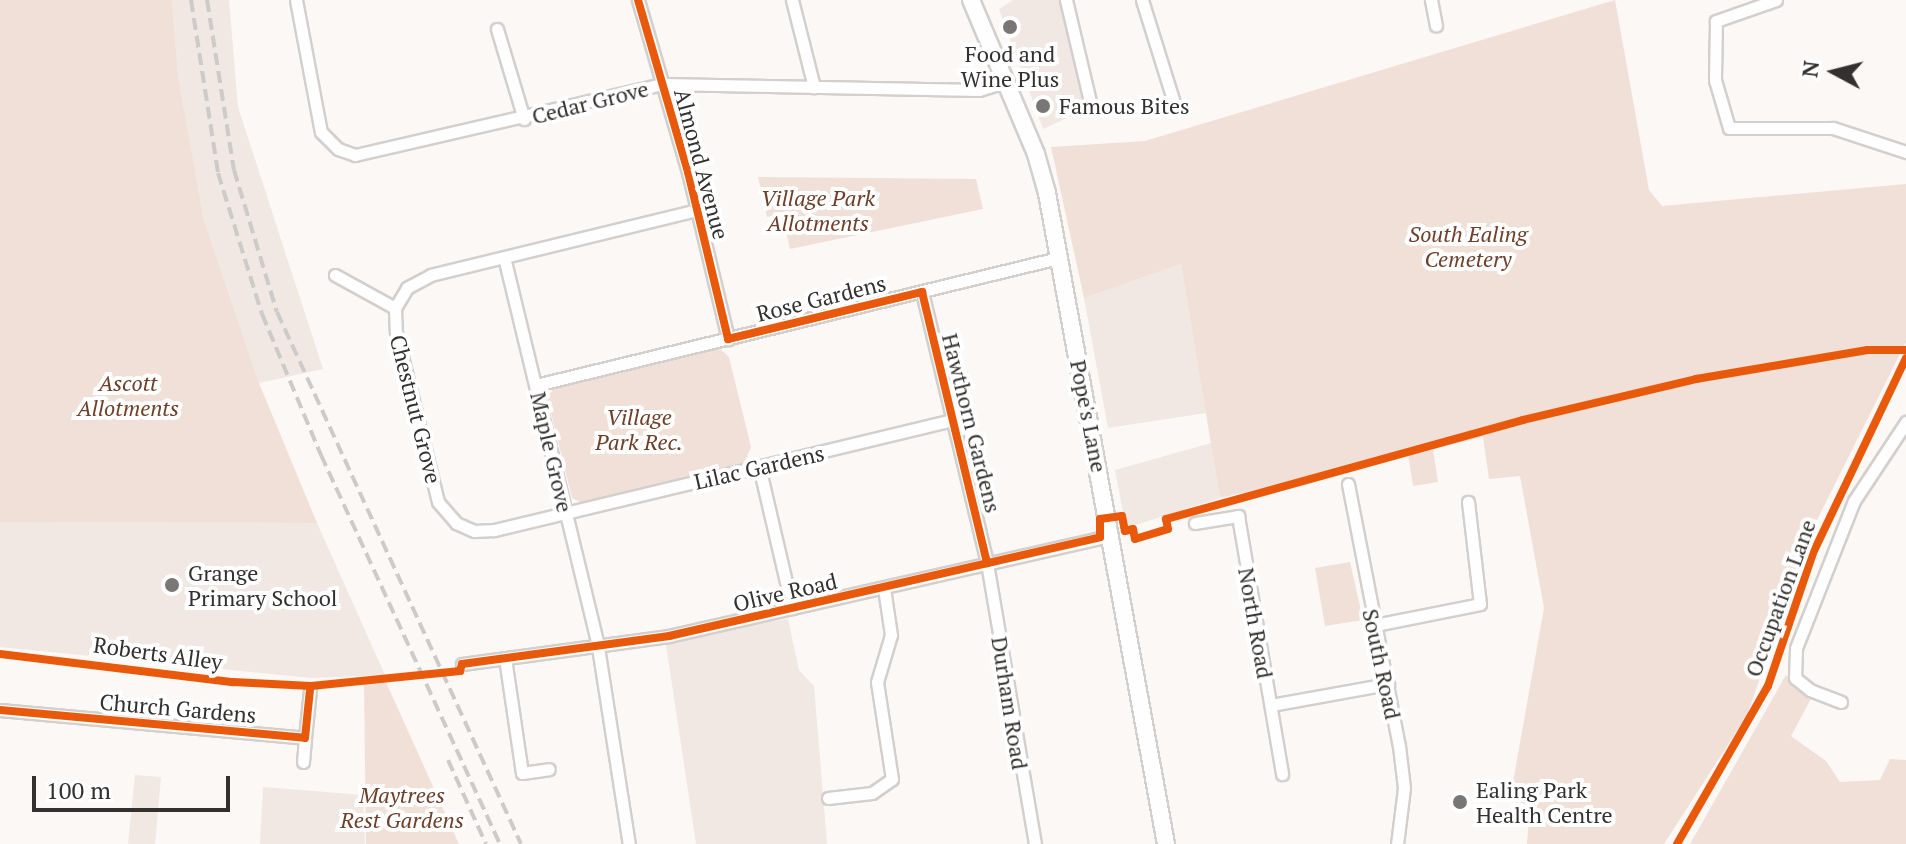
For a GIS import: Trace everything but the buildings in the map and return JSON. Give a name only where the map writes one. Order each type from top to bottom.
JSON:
[{"type":"main road","name":"Pope's Lane","points":[[971,0],[1036,154],[1112,535],[1166,844]]},
{"type":"street","name":"Cedar Grove","points":[[296,0],[321,132],[338,149],[355,155],[389,151],[663,84],[979,90],[1005,82]]},
{"type":"street","name":"Almond Avenue","points":[[638,0],[697,210],[728,339]]},
{"type":"street","points":[[792,0],[814,87]]},
{"type":"street","points":[[1066,0],[1091,106]]},
{"type":"street","points":[[1142,0],[1174,103]]},
{"type":"street","points":[[1431,0],[1436,26]]},
{"type":"street","points":[[1776,0],[1716,21],[1715,80],[1729,128],[1833,128],[1906,152]]},
{"type":"street","points":[[497,29],[524,119]]},
{"type":"street","name":"Chestnut Grove","points":[[566,514],[474,531],[447,516],[438,502],[396,332],[395,308],[407,288],[431,275],[697,210]]},
{"type":"street","name":"Maple Grove","points":[[504,257],[598,647],[629,844]]},
{"type":"street","name":"Rose Gardens","points":[[536,385],[1058,258]]},
{"type":"street","points":[[335,275],[395,308]]},
{"type":"street","name":"Hawthorn Gardens","points":[[922,292],[987,563]]},
{"type":"street","name":"Lilac Gardens","points":[[566,514],[953,420]]},
{"type":"street","points":[[1841,702],[1810,690],[1795,678],[1796,648],[1854,501],[1906,422]]},
{"type":"street","points":[[759,466],[792,608]]},
{"type":"street","name":"South Road","points":[[1348,484],[1388,684],[1404,788],[1397,844]]},
{"type":"street","points":[[1375,625],[1480,604],[1483,595],[1468,502]]},
{"type":"street","name":"North Road","points":[[1195,523],[1238,516],[1282,774]]},
{"type":"street","name":"Olive Road","points":[[462,664],[598,647],[884,588],[1112,535]]},
{"type":"street","name":"Durham Road","points":[[987,563],[1035,844]]},
{"type":"street","points":[[828,798],[872,793],[892,779],[877,682],[891,635],[884,588]]},
{"type":"street","points":[[505,658],[522,773],[549,769]]},
{"type":"street","points":[[1271,705],[1388,684]]},
{"type":"street","points":[[303,762],[310,690]]},
{"type":"street","name":"Church Gardens","points":[[0,710],[305,738]]},
{"type":"shaded area","points":[[172,0],[229,0],[238,107],[323,369],[259,383],[204,220],[178,75]]},
{"type":"shaded area","points":[[1013,0],[1069,0],[1097,104],[1043,129],[999,9]]},
{"type":"shaded area","points":[[1181,264],[1206,413],[1108,428],[1084,298]]},
{"type":"shaded area","points":[[1211,443],[1220,498],[1126,528],[1115,470]]},
{"type":"shaded area","name":"Grange Primary School","points":[[0,522],[317,523],[385,675],[311,678],[0,647]]},
{"type":"shaded area","points":[[788,619],[799,670],[814,686],[827,844],[696,844],[665,638]]},
{"type":"shaded area","points":[[135,775],[161,777],[155,844],[128,844]]},
{"type":"shaded area","points":[[263,787],[363,795],[365,844],[260,844]]},
{"type":"green space","name":"Ascott Allotments","points":[[0,0],[172,0],[178,75],[204,220],[259,383],[317,523],[0,522]]},
{"type":"green space","name":"South Ealing Cemetery","points":[[1615,0],[1649,190],[1662,206],[1906,184],[1906,342],[1812,530],[1747,715],[1664,844],[1527,844],[1530,806],[1510,799],[1544,608],[1520,476],[1489,479],[1483,437],[1220,498],[1181,264],[1084,298],[1051,147],[1145,141]]},
{"type":"green space","name":"Village Park Allotments","points":[[758,177],[976,179],[983,209],[790,249],[782,214],[767,217]]},
{"type":"green space","name":"Village Park Rec.","points":[[717,346],[729,357],[751,447],[743,466],[586,505],[572,498],[547,397],[556,386]]},
{"type":"green space","points":[[1433,450],[1438,482],[1413,486],[1408,454]]},
{"type":"green space","points":[[1350,562],[1363,620],[1325,626],[1315,568]]},
{"type":"green space","points":[[1786,675],[1813,695],[1791,736],[1826,761],[1840,782],[1880,780],[1890,759],[1906,760],[1906,844],[1690,844]]},
{"type":"green space","name":"Maytrees Rest Gardens","points":[[385,680],[459,844],[366,844],[364,682]]},
{"type":"railway","points":[[191,0],[218,173],[262,314],[321,455],[500,844]]},
{"type":"railway","points":[[207,0],[234,170],[277,312],[521,844]]},
{"type":"railway","points":[[448,760],[486,844]]},
{"type":"cycle path","points":[[638,0],[688,172],[728,339],[922,292],[987,563]]},
{"type":"cycle path","name":"Roberts Alley","points":[[0,654],[233,682],[311,686],[460,671],[462,664],[669,636],[1100,537],[1100,519],[1122,516],[1125,531],[1133,529],[1135,539],[1168,529],[1166,519],[1523,420],[1696,379],[1868,350],[1906,350]]},
{"type":"cycle path","name":"Occupation Lane","points":[[1677,844],[1768,686],[1813,553],[1906,358]]},
{"type":"cycle path","points":[[0,710],[305,738],[310,690]]},
{"type":"place","name":"Food and Wine Plus","points":[[1010,27]]},
{"type":"place","name":"Famous Bites","points":[[1043,106]]},
{"type":"place","name":"Grange Primary School","points":[[172,585]]},
{"type":"place","name":"Ealing Park Health Centre","points":[[1460,802]]}]
